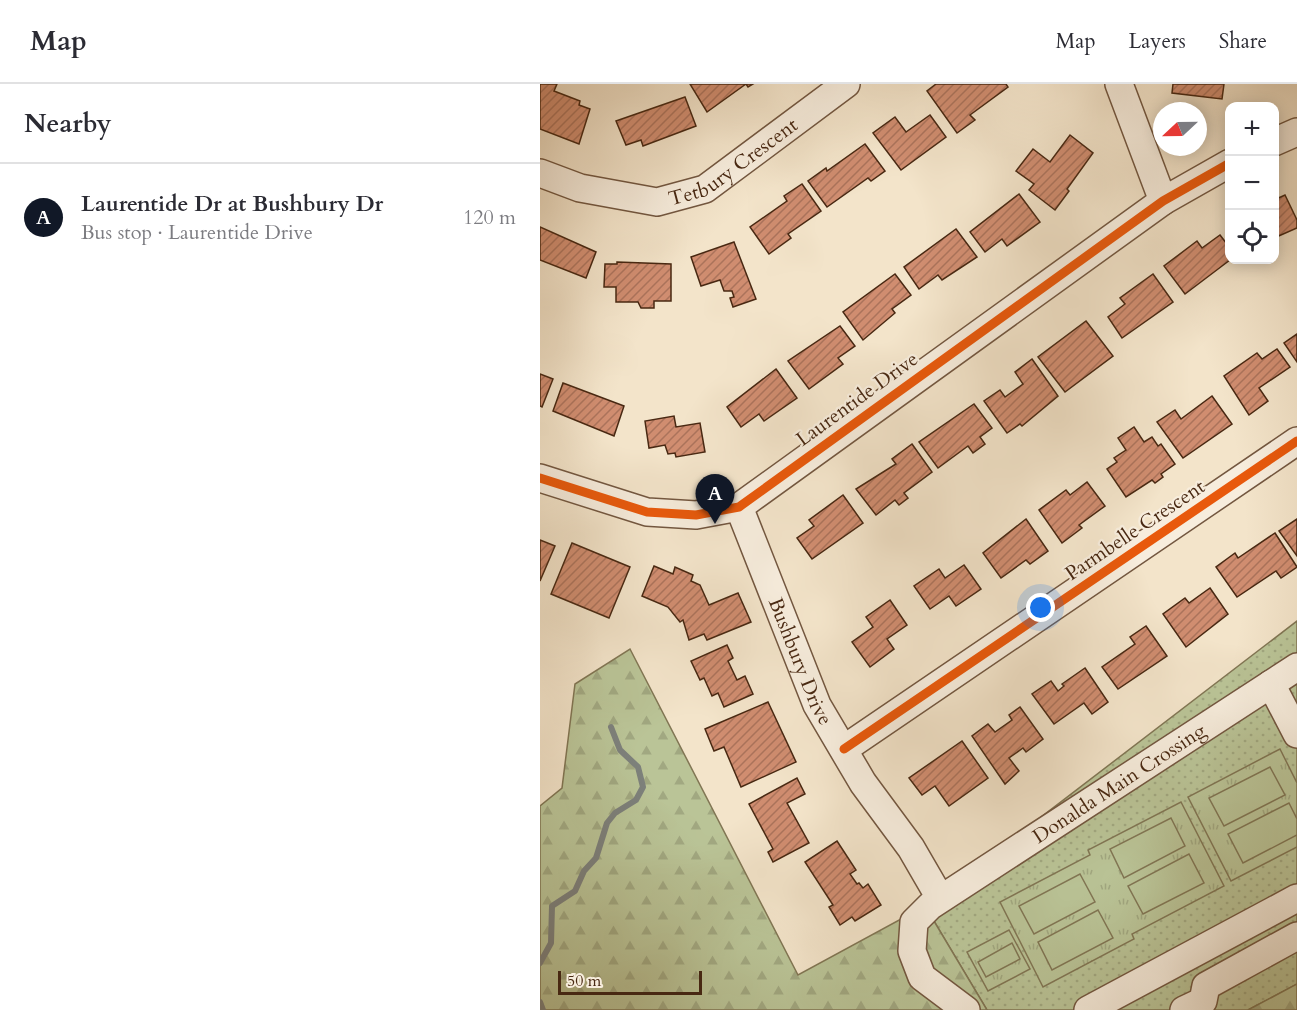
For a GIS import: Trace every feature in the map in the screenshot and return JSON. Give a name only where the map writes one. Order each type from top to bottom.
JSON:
[{"type":"street","name":"Tetbury Crescent","points":[[540,172],[580,188],[657,202],[705,189],[846,84]]},
{"type":"street","points":[[1119,84],[1163,201],[1225,166]]},
{"type":"street","points":[[1279,140],[1297,132]]},
{"type":"street","name":"Laurentide Drive","points":[[540,478],[647,512],[696,515],[739,507],[1163,201]]},
{"type":"street","name":"Parmbelle Crescent","points":[[844,748],[1297,441]]},
{"type":"street","name":"Bushbury Drive","points":[[739,507],[817,705],[863,783],[926,870],[940,898]]},
{"type":"street","name":"Donalda Main Crossing","points":[[966,1010],[922,977],[912,951],[915,922],[940,898],[1297,667]]},
{"type":"street","points":[[1271,684],[1297,734]]},
{"type":"street","points":[[1088,1010],[1297,898]]},
{"type":"street","points":[[1184,1010],[1203,1001],[1206,986],[1297,936]]},
{"type":"green space","points":[[1297,621],[1297,984],[1248,1010],[987,1010],[925,906]]},
{"type":"green space","points":[[630,649],[798,975],[925,906],[987,1010],[540,1010],[540,806],[562,788],[575,684]]},
{"type":"green space","points":[[1280,749],[1297,783],[1297,847],[1231,881],[1188,797]]},
{"type":"green space","points":[[1270,767],[1285,795],[1224,826],[1209,798]]},
{"type":"green space","points":[[1181,802],[1224,886],[1132,934],[1134,939],[1043,987],[1000,902],[1090,855],[1088,850]]},
{"type":"green space","points":[[1289,803],[1297,819],[1297,835],[1243,863],[1228,834]]},
{"type":"green space","points":[[1171,818],[1185,846],[1124,878],[1110,849]]},
{"type":"green space","points":[[1189,854],[1204,883],[1143,914],[1128,886]]},
{"type":"green space","points":[[1080,874],[1095,902],[1034,934],[1019,906]]},
{"type":"green space","points":[[1098,910],[1113,938],[1052,970],[1038,942]]},
{"type":"green space","points":[[1009,930],[1030,969],[988,991],[967,952]]},
{"type":"green space","points":[[1012,943],[1020,959],[986,977],[978,962]]},
{"type":"green space","points":[[1297,984],[1297,1010],[1248,1010]]},
{"type":"building","points":[[540,84],[557,84],[554,91],[580,101],[579,105],[590,109],[579,144],[540,129]]},
{"type":"building","points":[[690,84],[746,84],[707,112]]},
{"type":"building","points":[[936,84],[1006,84],[1008,87],[970,115],[975,120],[957,133],[927,91]]},
{"type":"building","points":[[1173,84],[1224,84],[1222,99],[1172,93]]},
{"type":"building","points":[[685,97],[696,126],[643,146],[641,140],[626,145],[616,121]]},
{"type":"building","points":[[930,115],[946,137],[901,170],[873,133],[895,117],[906,132]]},
{"type":"building","points":[[1070,135],[1093,153],[1055,210],[1029,190],[1034,184],[1016,171],[1033,149],[1050,162]]},
{"type":"building","points":[[865,144],[885,171],[871,181],[868,178],[827,207],[808,181],[826,168],[827,171]]},
{"type":"building","points":[[802,184],[821,211],[788,234],[791,238],[769,254],[750,227],[787,201],[784,196]]},
{"type":"building","points":[[1019,194],[1040,222],[1007,246],[1002,239],[985,252],[970,232]]},
{"type":"building","points":[[1285,195],[1297,220],[1297,228],[1279,236],[1279,210],[1279,198]]},
{"type":"building","points":[[540,227],[596,252],[586,278],[540,260]]},
{"type":"building","points":[[956,229],[977,257],[942,280],[938,275],[919,289],[904,267]]},
{"type":"building","points":[[1220,235],[1225,242],[1225,264],[1185,294],[1164,266],[1197,241],[1202,248]]},
{"type":"building","points":[[734,242],[756,299],[733,307],[730,298],[734,297],[732,291],[724,291],[720,280],[701,286],[691,257]]},
{"type":"building","points":[[617,262],[671,264],[671,301],[654,301],[654,308],[641,308],[638,302],[616,302],[616,287],[604,287],[605,264],[617,264]]},
{"type":"building","points":[[895,274],[911,295],[892,309],[895,313],[863,340],[843,312]]},
{"type":"building","points":[[1153,274],[1173,302],[1122,338],[1108,317],[1125,304],[1120,298]]},
{"type":"building","points":[[1086,321],[1113,356],[1065,392],[1038,357]]},
{"type":"building","points":[[840,326],[855,346],[838,358],[843,364],[809,389],[788,361]]},
{"type":"building","points":[[1297,334],[1297,362],[1284,343]]},
{"type":"building","points":[[1277,349],[1290,367],[1259,388],[1268,401],[1249,415],[1224,376],[1257,353],[1262,359]]},
{"type":"building","points":[[1032,359],[1058,396],[1022,426],[1020,424],[1007,433],[984,401],[1000,390],[1005,397],[1023,384],[1015,372]]},
{"type":"building","points":[[776,369],[797,398],[764,421],[759,414],[741,427],[727,407]]},
{"type":"building","points":[[540,374],[553,379],[542,407],[540,406]]},
{"type":"building","points":[[563,383],[624,406],[614,436],[553,411]]},
{"type":"building","points":[[1212,396],[1232,424],[1183,458],[1157,422],[1175,410],[1181,419]]},
{"type":"building","points":[[974,404],[992,428],[980,437],[985,444],[973,453],[968,446],[938,468],[919,442]]},
{"type":"building","points":[[674,416],[676,427],[700,423],[705,452],[676,457],[675,453],[668,454],[665,445],[649,448],[645,421]]},
{"type":"building","points":[[1134,427],[1144,442],[1152,437],[1158,446],[1161,444],[1175,464],[1161,474],[1163,477],[1155,483],[1152,480],[1126,497],[1107,469],[1117,462],[1114,458],[1126,450],[1118,438]]},
{"type":"building","points":[[912,444],[932,472],[904,493],[908,498],[899,505],[895,500],[876,515],[856,489],[896,464],[892,459]]},
{"type":"building","points":[[1087,482],[1105,506],[1079,525],[1082,528],[1062,543],[1039,510],[1066,490],[1070,495]]},
{"type":"building","points":[[843,495],[863,523],[812,559],[797,538],[814,526],[809,520]]},
{"type":"building","points":[[1026,519],[1048,551],[1030,564],[1026,560],[1001,578],[983,553]]},
{"type":"building","points":[[1297,519],[1297,556],[1279,531]]},
{"type":"building","points":[[1275,533],[1297,567],[1281,578],[1276,571],[1237,597],[1216,567],[1235,553],[1238,558]]},
{"type":"building","points":[[540,540],[555,546],[540,581]]},
{"type":"building","points":[[572,543],[630,567],[609,618],[551,594]]},
{"type":"building","points":[[964,565],[981,589],[956,606],[949,596],[930,609],[914,586],[939,569],[945,578]]},
{"type":"building","points":[[654,566],[673,574],[675,567],[693,575],[691,581],[700,585],[709,605],[738,593],[751,622],[707,640],[704,634],[689,640],[683,620],[680,622],[668,607],[642,596]]},
{"type":"building","points":[[1210,588],[1228,614],[1186,647],[1163,614],[1185,598],[1189,603]]},
{"type":"building","points":[[890,600],[907,625],[887,639],[894,649],[870,667],[852,642],[873,627],[866,617]]},
{"type":"building","points":[[1146,626],[1167,656],[1118,689],[1102,667],[1135,644],[1130,637]]},
{"type":"building","points":[[727,645],[733,658],[728,661],[737,680],[745,676],[753,694],[724,707],[718,693],[712,696],[704,678],[700,680],[691,661]]},
{"type":"building","points":[[1085,668],[1108,702],[1092,714],[1084,703],[1054,724],[1032,694],[1051,681],[1058,691],[1064,686],[1062,684]]},
{"type":"building","points":[[768,702],[796,762],[741,787],[724,747],[714,751],[705,729]]},
{"type":"building","points":[[1020,707],[1043,739],[1026,752],[1023,748],[1009,758],[1019,771],[1005,784],[972,736],[988,724],[995,732],[1012,720],[1009,715]]},
{"type":"building","points":[[962,741],[988,778],[949,806],[935,786],[922,795],[909,778]]},
{"type":"building","points":[[797,778],[805,794],[787,803],[809,843],[773,862],[768,852],[773,849],[749,804]]},
{"type":"building","points":[[837,841],[856,870],[850,874],[863,888],[868,884],[881,905],[855,921],[852,917],[840,925],[829,907],[833,905],[805,862]]},
{"type":"waterway","points":[[540,963],[551,943],[552,906],[575,891],[584,871],[596,858],[607,823],[615,813],[636,800],[643,787],[638,767],[620,750],[611,727]]},
{"type":"waterway","points":[[540,1002],[543,1010]]},
{"type":"cycle path","points":[[540,478],[647,512],[696,515],[739,507],[1163,201],[1225,166]]},
{"type":"cycle path","points":[[844,749],[1297,441]]},
{"type":"place","name":"Laurentide Dr at Bushbury Dr","points":[[715,524]]}]
